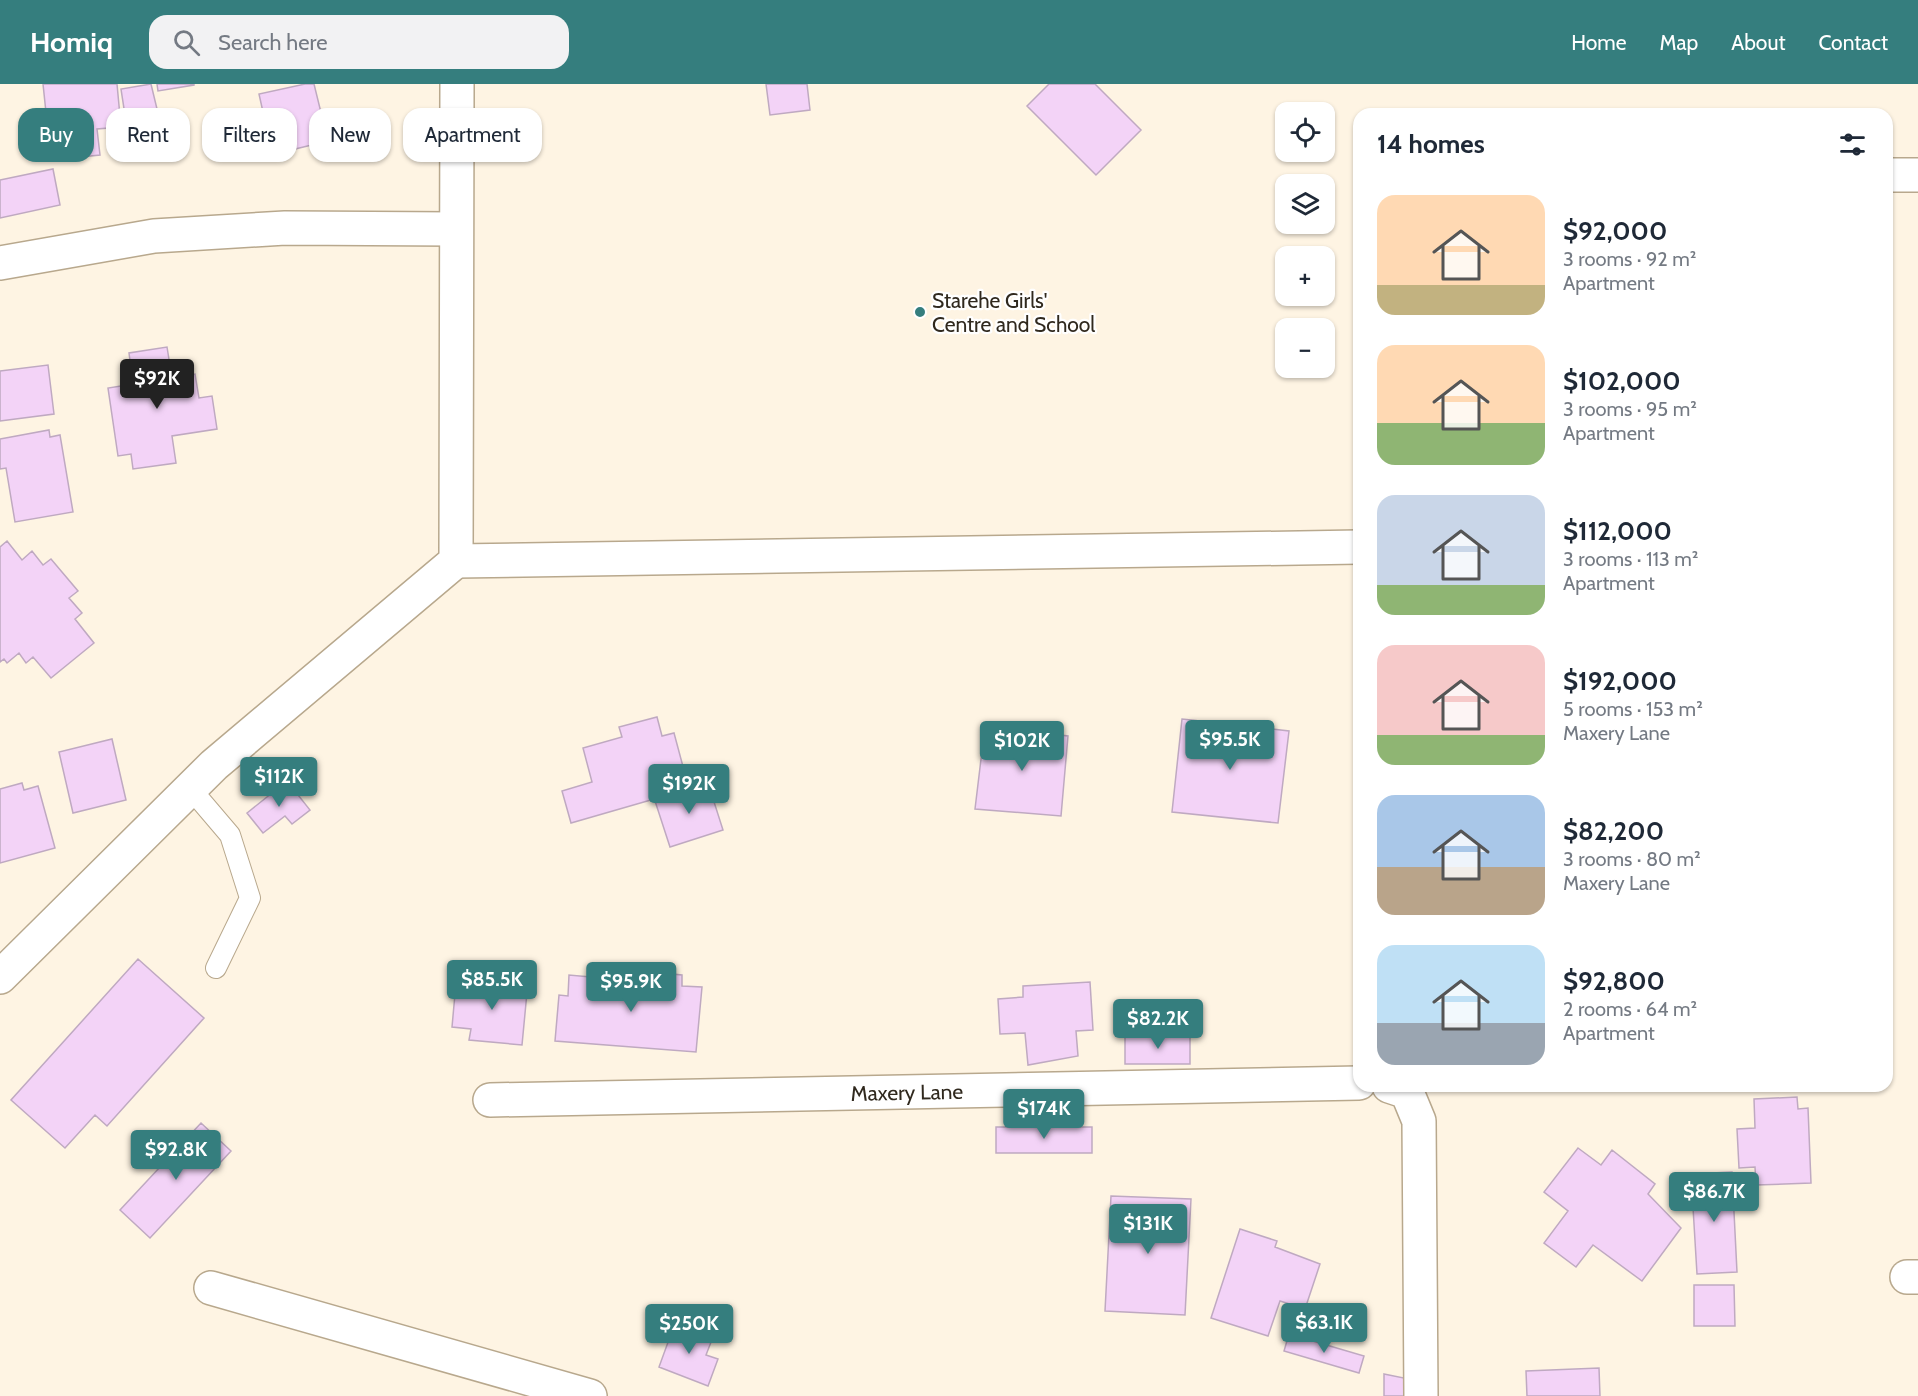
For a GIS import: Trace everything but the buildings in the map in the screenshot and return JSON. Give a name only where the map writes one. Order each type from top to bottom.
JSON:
[{"type":"street","points":[[456,561],[457,84]]},
{"type":"street","points":[[1893,175],[1918,175]]},
{"type":"street","points":[[0,263],[154,236],[285,228],[455,229]]},
{"type":"street","points":[[0,977],[214,765],[456,561],[1353,547]]},
{"type":"street","name":"Maxery Lane","points":[[490,1100],[1353,1083]]},
{"type":"street","points":[[1407,1092],[1419,1121],[1421,1396]]},
{"type":"street","points":[[211,1288],[590,1396]]},
{"type":"lane","points":[[190,788],[230,835],[250,898],[216,968]]},
{"type":"place","name":"Starehe Girls' Centre and School","points":[[920,312]]}]
